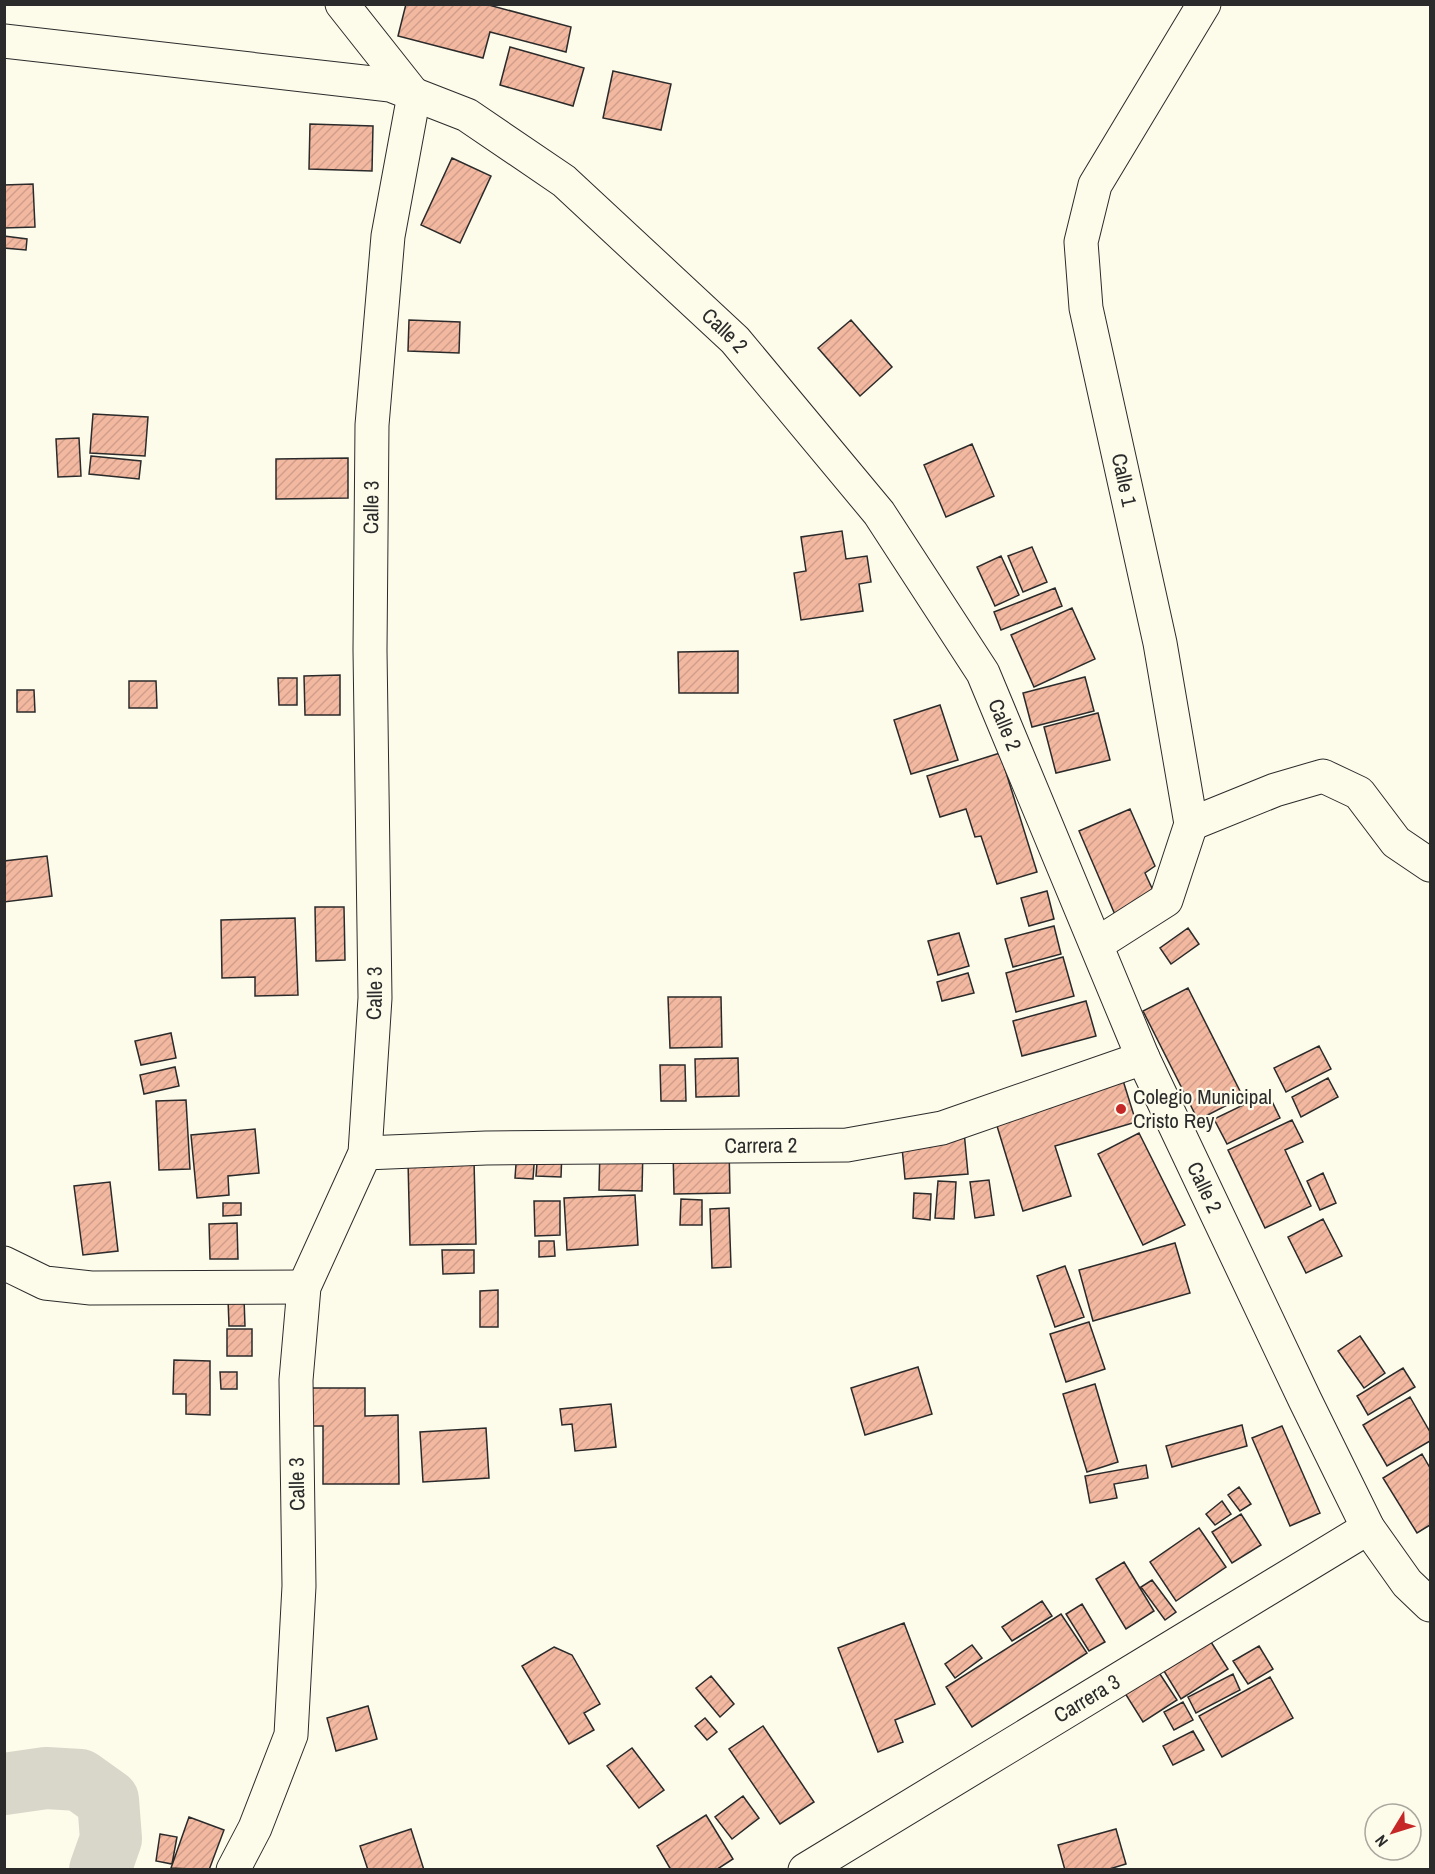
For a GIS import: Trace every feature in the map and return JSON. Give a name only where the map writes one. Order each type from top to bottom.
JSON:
[{"type":"street","points":[[342,4],[414,95]]},
{"type":"street","name":"Calle 1","points":[[1097,944],[1166,900],[1191,825],[1160,643],[1086,308],[1081,242],[1095,185],[1204,4]]},
{"type":"street","name":"Calle 2","points":[[4,42],[390,85],[466,115],[564,180],[735,340],[879,513],[983,673],[1143,1058],[1368,1528],[1407,1583],[1431,1605]]},
{"type":"street","name":"Calle 3","points":[[233,1869],[255,1828],[291,1735],[299,1586],[296,1380],[304,1287],[365,1153],[375,998],[370,650],[372,425],[388,236],[414,95]]},
{"type":"street","points":[[1191,825],[1275,790],[1323,776],[1359,793],[1396,842],[1431,865]]},
{"type":"street","name":"Carrera 2","points":[[365,1153],[486,1148],[847,1145],[942,1128],[1143,1058]]},
{"type":"street","points":[[4,1263],[45,1283],[91,1288],[304,1287]]},
{"type":"street","name":"Carrera 3","points":[[805,1869],[840,1860],[1368,1528]]},
{"type":"building","points":[[406,4],[485,4],[571,27],[566,52],[490,32],[483,58],[398,36]]},
{"type":"building","points":[[510,47],[584,68],[573,106],[500,85]]},
{"type":"building","points":[[613,71],[671,84],[661,130],[603,118]]},
{"type":"building","points":[[310,124],[373,126],[372,171],[309,169]]},
{"type":"building","points":[[452,158],[491,176],[460,243],[421,225]]},
{"type":"building","points":[[33,184],[35,227],[4,228],[4,185]]},
{"type":"building","points":[[4,236],[27,239],[26,250],[4,248]]},
{"type":"building","points":[[409,320],[460,322],[459,353],[408,351]]},
{"type":"building","points":[[851,320],[892,367],[860,396],[818,348]]},
{"type":"building","points":[[93,414],[148,417],[145,456],[90,453]]},
{"type":"building","points":[[79,438],[81,476],[58,477],[56,439]]},
{"type":"building","points":[[972,444],[994,496],[946,517],[924,465]]},
{"type":"building","points":[[91,456],[141,461],[139,479],[89,474]]},
{"type":"building","points":[[348,458],[348,498],[276,499],[276,459]]},
{"type":"building","points":[[842,531],[846,559],[867,556],[871,582],[859,584],[863,611],[801,620],[794,573],[806,571],[801,537]]},
{"type":"building","points":[[1032,547],[1047,582],[1023,592],[1008,556]]},
{"type":"building","points":[[1001,556],[1019,595],[995,606],[977,567]]},
{"type":"building","points":[[1055,588],[1062,606],[1001,630],[994,612]]},
{"type":"building","points":[[1072,608],[1095,659],[1034,687],[1011,635]]},
{"type":"building","points":[[738,651],[738,693],[679,693],[678,652]]},
{"type":"building","points":[[340,675],[340,715],[305,715],[304,676]]},
{"type":"building","points":[[1085,677],[1094,711],[1032,727],[1023,693]]},
{"type":"building","points":[[278,678],[297,678],[297,705],[279,705]]},
{"type":"building","points":[[129,681],[156,681],[157,708],[129,708]]},
{"type":"building","points":[[17,690],[34,690],[35,712],[17,712]]},
{"type":"building","points":[[940,705],[958,760],[911,774],[894,720]]},
{"type":"building","points":[[1098,713],[1110,760],[1056,773],[1044,727]]},
{"type":"building","points":[[1000,753],[1037,872],[997,884],[981,836],[975,837],[966,809],[940,817],[927,776]]},
{"type":"building","points":[[1130,809],[1155,866],[1145,873],[1157,899],[1116,917],[1079,831]]},
{"type":"building","points":[[47,856],[52,896],[4,902],[4,861]]},
{"type":"building","points":[[1047,891],[1054,919],[1029,926],[1021,898]]},
{"type":"building","points":[[315,907],[344,907],[345,960],[316,961]]},
{"type":"building","points":[[295,918],[298,995],[255,996],[255,977],[222,978],[221,920]]},
{"type":"building","points":[[1054,926],[1061,954],[1013,967],[1005,939]]},
{"type":"building","points":[[1188,928],[1199,944],[1171,964],[1160,948]]},
{"type":"building","points":[[959,933],[969,966],[938,975],[928,941]]},
{"type":"building","points":[[1063,957],[1074,996],[1016,1012],[1006,973]]},
{"type":"building","points":[[968,973],[974,993],[942,1001],[937,982]]},
{"type":"building","points":[[1188,988],[1243,1097],[1198,1120],[1143,1011]]},
{"type":"building","points":[[668,997],[721,997],[722,1047],[670,1048]]},
{"type":"building","points":[[1086,1001],[1096,1036],[1022,1056],[1013,1021]]},
{"type":"building","points":[[171,1033],[176,1058],[141,1065],[135,1041]]},
{"type":"building","points":[[1319,1046],[1331,1069],[1286,1092],[1274,1068]]},
{"type":"building","points":[[738,1058],[739,1096],[696,1097],[695,1059]]},
{"type":"building","points":[[660,1065],[685,1065],[686,1101],[661,1101]]},
{"type":"building","points":[[175,1067],[179,1086],[144,1094],[140,1075]]},
{"type":"building","points":[[1121,1074],[1136,1122],[1055,1146],[1071,1196],[1023,1211],[993,1113]]},
{"type":"building","points":[[1328,1078],[1338,1097],[1301,1117],[1292,1097]]},
{"type":"building","points":[[1268,1093],[1280,1118],[1227,1144],[1214,1119]]},
{"type":"building","points":[[186,1100],[190,1169],[159,1170],[156,1101]]},
{"type":"building","points":[[1292,1120],[1303,1142],[1285,1150],[1311,1206],[1265,1228],[1228,1150]]},
{"type":"building","points":[[255,1129],[259,1173],[228,1176],[229,1195],[197,1198],[191,1135]]},
{"type":"building","points":[[964,1131],[968,1174],[905,1179],[901,1137]]},
{"type":"building","points":[[1139,1133],[1185,1225],[1143,1245],[1098,1154]]},
{"type":"building","points":[[729,1148],[730,1193],[674,1194],[673,1149]]},
{"type":"building","points":[[600,1149],[643,1149],[642,1191],[599,1190]]},
{"type":"building","points":[[517,1150],[535,1151],[533,1179],[515,1178]]},
{"type":"building","points":[[538,1150],[562,1151],[561,1177],[536,1176]]},
{"type":"building","points":[[474,1160],[476,1244],[410,1245],[408,1161]]},
{"type":"building","points":[[1323,1173],[1336,1203],[1320,1210],[1307,1181]]},
{"type":"building","points":[[989,1180],[994,1215],[975,1218],[970,1182]]},
{"type":"building","points":[[938,1181],[956,1182],[954,1219],[935,1218]]},
{"type":"building","points":[[110,1182],[118,1251],[83,1255],[74,1186]]},
{"type":"building","points":[[914,1193],[931,1194],[930,1220],[913,1218]]},
{"type":"building","points":[[635,1195],[638,1245],[567,1250],[564,1198]]},
{"type":"building","points":[[681,1199],[702,1200],[702,1225],[680,1225]]},
{"type":"building","points":[[534,1201],[560,1201],[560,1235],[535,1236]]},
{"type":"building","points":[[223,1203],[241,1203],[241,1215],[223,1216]]},
{"type":"building","points":[[729,1208],[731,1267],[712,1268],[710,1209]]},
{"type":"building","points":[[1323,1219],[1342,1256],[1306,1273],[1288,1237]]},
{"type":"building","points":[[237,1223],[238,1259],[210,1259],[209,1224]]},
{"type":"building","points":[[539,1241],[554,1241],[555,1256],[539,1257]]},
{"type":"building","points":[[1175,1243],[1190,1293],[1093,1321],[1079,1270]]},
{"type":"building","points":[[442,1250],[474,1250],[474,1273],[443,1274]]},
{"type":"building","points":[[1065,1266],[1084,1317],[1055,1327],[1037,1276]]},
{"type":"building","points":[[498,1290],[498,1327],[480,1327],[480,1291]]},
{"type":"building","points":[[244,1298],[245,1326],[229,1326],[228,1299]]},
{"type":"building","points":[[1089,1322],[1105,1369],[1066,1382],[1050,1334]]},
{"type":"building","points":[[227,1329],[252,1329],[252,1356],[227,1356]]},
{"type":"building","points":[[1360,1336],[1385,1373],[1364,1388],[1338,1351]]},
{"type":"building","points":[[174,1360],[210,1361],[210,1415],[186,1414],[186,1394],[173,1394]]},
{"type":"building","points":[[918,1367],[932,1414],[865,1435],[851,1388]]},
{"type":"building","points":[[1403,1368],[1415,1387],[1368,1415],[1357,1396]]},
{"type":"building","points":[[220,1372],[237,1372],[237,1389],[221,1389]]},
{"type":"building","points":[[1095,1384],[1118,1462],[1087,1472],[1063,1394]]},
{"type":"building","points":[[312,1388],[365,1388],[365,1416],[398,1415],[399,1484],[323,1484],[323,1426],[313,1426]]},
{"type":"building","points":[[1410,1397],[1430,1432],[1430,1441],[1387,1466],[1363,1425]]},
{"type":"building","points":[[611,1404],[616,1447],[575,1451],[572,1424],[562,1425],[560,1409]]},
{"type":"building","points":[[1242,1425],[1247,1446],[1172,1467],[1166,1446]]},
{"type":"building","points":[[1282,1426],[1320,1513],[1290,1526],[1252,1438]]},
{"type":"building","points":[[486,1428],[489,1478],[423,1482],[420,1432]]},
{"type":"building","points":[[1422,1454],[1430,1468],[1430,1525],[1417,1533],[1383,1478]]},
{"type":"building","points":[[1146,1465],[1148,1478],[1114,1484],[1117,1498],[1090,1503],[1085,1476]]},
{"type":"building","points":[[1239,1487],[1251,1504],[1240,1511],[1228,1495]]},
{"type":"building","points":[[1222,1501],[1231,1514],[1215,1525],[1206,1514]]},
{"type":"building","points":[[1241,1514],[1261,1545],[1232,1563],[1212,1532]]},
{"type":"building","points":[[1199,1528],[1226,1567],[1176,1601],[1150,1562]]},
{"type":"building","points":[[1124,1562],[1154,1611],[1126,1629],[1096,1579]]},
{"type":"building","points":[[1152,1580],[1176,1612],[1165,1620],[1141,1587]]},
{"type":"building","points":[[1042,1601],[1052,1616],[1012,1641],[1002,1627]]},
{"type":"building","points":[[1082,1604],[1105,1642],[1089,1651],[1066,1614]]},
{"type":"building","points":[[1061,1614],[1087,1653],[972,1727],[946,1687]]},
{"type":"building","points":[[904,1623],[935,1704],[895,1720],[903,1742],[878,1752],[838,1648]]},
{"type":"building","points":[[1211,1642],[1228,1669],[1181,1699],[1164,1671]]},
{"type":"building","points":[[972,1645],[982,1658],[955,1678],[945,1664]]},
{"type":"building","points":[[1259,1646],[1273,1669],[1248,1684],[1233,1661]]},
{"type":"building","points":[[554,1647],[572,1655],[600,1704],[584,1713],[594,1730],[569,1744],[522,1666]]},
{"type":"building","points":[[1156,1668],[1177,1700],[1143,1722],[1123,1690]]},
{"type":"building","points":[[1233,1674],[1240,1690],[1196,1713],[1188,1697]]},
{"type":"building","points":[[711,1676],[734,1704],[720,1717],[696,1688]]},
{"type":"building","points":[[1270,1677],[1293,1718],[1222,1757],[1199,1716]]},
{"type":"building","points":[[1183,1702],[1193,1720],[1174,1730],[1164,1712]]},
{"type":"building","points":[[368,1706],[377,1739],[336,1751],[327,1718]]},
{"type":"building","points":[[705,1718],[717,1732],[707,1740],[695,1726]]},
{"type":"building","points":[[763,1726],[814,1802],[780,1824],[729,1749]]},
{"type":"building","points":[[1193,1731],[1204,1750],[1173,1765],[1163,1746]]},
{"type":"building","points":[[632,1748],[664,1790],[639,1808],[607,1766]]},
{"type":"building","points":[[743,1796],[759,1818],[732,1839],[715,1817]]},
{"type":"building","points":[[706,1815],[733,1859],[716,1870],[671,1870],[657,1846]]},
{"type":"building","points":[[189,1817],[224,1830],[209,1870],[171,1868]]},
{"type":"building","points":[[411,1829],[424,1870],[368,1870],[360,1846]]},
{"type":"building","points":[[1116,1829],[1126,1864],[1106,1870],[1065,1870],[1058,1845]]},
{"type":"building","points":[[160,1834],[177,1837],[172,1864],[156,1861]]},
{"type":"waterway","points":[[4,1784],[46,1778],[80,1780],[108,1800],[111,1839],[100,1870]]},
{"type":"place","name":"Colegio Municipal Cristo Rey","points":[[1121,1109]]}]
